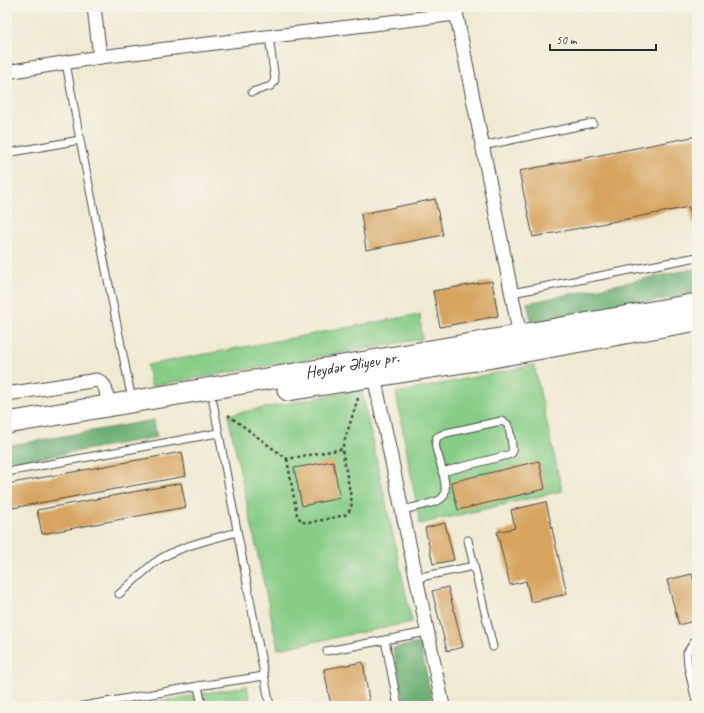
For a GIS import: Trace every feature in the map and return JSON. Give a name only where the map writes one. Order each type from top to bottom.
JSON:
[{"type":"main road","name":"Heydər Əliyev pr.","points":[[7,423],[520,336],[697,304]]},
{"type":"main road","name":"Heydər Əliyev pr.","points":[[7,437],[221,409],[368,383],[476,360],[697,320]]},
{"type":"street","points":[[94,7],[100,57]]},
{"type":"street","points":[[7,72],[100,57],[269,37],[456,10],[520,336]]},
{"type":"street","points":[[7,394],[96,380],[105,385],[108,406]]},
{"type":"street","points":[[368,383],[402,510],[443,706]]},
{"type":"lane","points":[[252,92],[271,86],[275,80],[269,37]]},
{"type":"lane","points":[[66,63],[132,402]]},
{"type":"lane","points":[[482,146],[593,123]]},
{"type":"lane","points":[[7,153],[80,140]]},
{"type":"lane","points":[[512,293],[697,257]]},
{"type":"lane","points":[[221,409],[218,433],[270,706]]},
{"type":"lane","points":[[402,510],[437,501],[443,497],[445,491],[435,444],[437,437],[446,433],[501,421],[506,423],[513,448],[512,453],[442,472]]},
{"type":"lane","points":[[7,472],[218,433]]},
{"type":"lane","points":[[119,594],[155,563],[169,555],[191,545],[237,532]]},
{"type":"lane","points":[[468,540],[493,647]]},
{"type":"lane","points":[[416,578],[474,566]]},
{"type":"lane","points":[[327,651],[427,632]]},
{"type":"lane","points":[[697,638],[688,653],[688,666],[697,706]]},
{"type":"lane","points":[[385,640],[398,706]]},
{"type":"lane","points":[[83,706],[264,676]]},
{"type":"lane","points":[[198,686],[202,706]]},
{"type":"path","points":[[221,409],[287,459],[297,515],[302,522],[308,523],[345,515],[350,510],[352,503],[342,449],[368,383]]},
{"type":"path","points":[[287,459],[342,449]]},
{"type":"green space","points":[[697,268],[697,293],[532,324],[527,303]]},
{"type":"green space","points":[[420,314],[422,339],[151,386],[147,365]]},
{"type":"green space","points":[[534,365],[562,491],[420,524],[396,393]]},
{"type":"green space","points":[[361,389],[412,622],[278,649],[228,415]]},
{"type":"green space","points":[[154,420],[157,437],[7,464],[7,446]]},
{"type":"green space","points":[[420,643],[433,706],[405,706],[393,648]]},
{"type":"green space","points":[[247,686],[251,706],[133,706]]},
{"type":"building","points":[[697,136],[697,223],[693,224],[689,207],[533,237],[519,171]]},
{"type":"building","points":[[435,199],[443,235],[366,250],[361,214]]},
{"type":"building","points":[[492,281],[498,316],[440,327],[433,291]]},
{"type":"building","points":[[182,452],[186,476],[7,509],[7,484]]},
{"type":"building","points":[[333,461],[340,498],[302,506],[294,468]]},
{"type":"building","points":[[539,461],[545,489],[458,510],[451,482]]},
{"type":"building","points":[[181,483],[186,507],[42,534],[37,510]]},
{"type":"building","points":[[546,502],[567,594],[531,602],[526,581],[510,585],[497,532],[515,528],[511,510]]},
{"type":"building","points":[[445,523],[454,560],[433,564],[425,528]]},
{"type":"building","points":[[692,574],[697,594],[697,620],[679,625],[667,580]]},
{"type":"building","points":[[448,587],[463,647],[447,651],[432,591]]},
{"type":"building","points":[[363,662],[370,706],[331,706],[324,669]]}]
